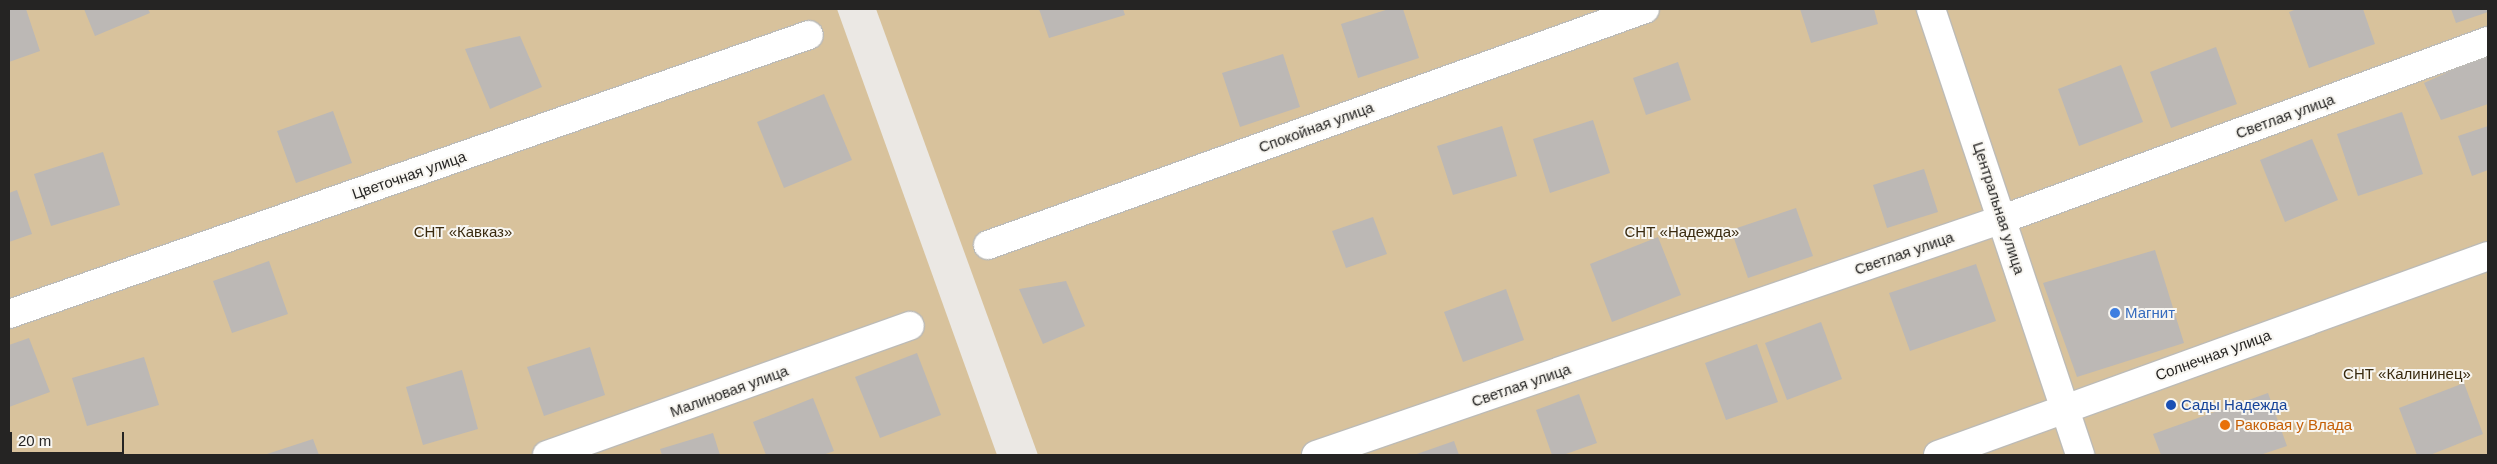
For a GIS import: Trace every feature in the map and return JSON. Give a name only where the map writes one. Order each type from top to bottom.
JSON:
[{"type":"street","name":"Спокойная улица","points":[[988,245],[1645,9]]},
{"type":"street","name":"Центральная улица","points":[[1931,9],[2003,219],[2062,409],[2080,455]]},
{"type":"street","name":"Цветочная улица","points":[[9,314],[809,35]]},
{"type":"street","name":"Светлая улица","points":[[1316,455],[2003,219],[2488,41]]},
{"type":"street","name":"Солнечная улица","points":[[1938,455],[2488,256]]},
{"type":"street","name":"Малиновая улица","points":[[547,455],[910,326]]},
{"type":"green space","name":"СНТ «Кавказ»","points":[[9,9],[837,9],[997,455],[9,455]]},
{"type":"green space","name":"СНТ «Надежда»","points":[[876,9],[2488,9],[2488,455],[1038,455]]},
{"type":"building","points":[[9,9],[26,9],[40,51],[9,62]]},
{"type":"building","points":[[84,9],[148,9],[150,13],[95,36]]},
{"type":"building","points":[[1039,9],[1123,9],[1125,15],[1049,38]]},
{"type":"building","points":[[1389,9],[1403,9],[1419,58],[1358,78],[1341,24]]},
{"type":"building","points":[[1800,9],[1874,9],[1878,24],[1811,43]]},
{"type":"building","points":[[2297,9],[2363,9],[2375,44],[2309,68],[2289,12]]},
{"type":"building","points":[[2451,9],[2488,9],[2488,12],[2456,23]]},
{"type":"building","points":[[520,36],[542,87],[490,109],[465,49]]},
{"type":"building","points":[[2216,47],[2237,104],[2171,128],[2150,72]]},
{"type":"building","points":[[1283,54],[1300,107],[1240,127],[1222,73]]},
{"type":"building","points":[[2488,54],[2488,104],[2441,120],[2424,83]]},
{"type":"building","points":[[1678,62],[1691,100],[1646,115],[1633,78]]},
{"type":"building","points":[[2121,65],[2143,122],[2079,146],[2058,89]]},
{"type":"building","points":[[824,94],[852,160],[784,188],[757,122]]},
{"type":"building","points":[[333,111],[352,163],[296,183],[277,131]]},
{"type":"building","points":[[2402,112],[2423,174],[2358,196],[2337,134]]},
{"type":"building","points":[[1593,120],[1610,173],[1550,193],[1533,139]]},
{"type":"building","points":[[1502,126],[1517,176],[1453,195],[1437,146]]},
{"type":"building","points":[[2488,126],[2488,170],[2472,176],[2458,136]]},
{"type":"building","points":[[2312,139],[2338,200],[2285,222],[2260,160]]},
{"type":"building","points":[[103,152],[120,205],[51,226],[34,174]]},
{"type":"building","points":[[1924,169],[1938,212],[1887,228],[1873,185]]},
{"type":"building","points":[[17,190],[32,234],[9,242],[9,193]]},
{"type":"building","points":[[1796,208],[1813,256],[1748,278],[1731,230]]},
{"type":"building","points":[[1373,217],[1387,254],[1346,268],[1332,231]]},
{"type":"building","points":[[1658,237],[1681,295],[1612,322],[1590,264]]},
{"type":"building","name":"Магнит","points":[[2155,250],[2184,343],[2077,377],[2043,283]]},
{"type":"building","points":[[269,261],[288,314],[232,333],[213,281]]},
{"type":"building","points":[[1976,264],[1996,321],[1910,351],[1889,293]]},
{"type":"building","points":[[1066,281],[1085,326],[1043,344],[1019,289]]},
{"type":"building","points":[[1506,289],[1524,340],[1463,362],[1444,312]]},
{"type":"building","points":[[1821,322],[1842,379],[1787,400],[1765,343]]},
{"type":"building","points":[[29,338],[50,392],[9,407],[9,345]]},
{"type":"building","points":[[1757,344],[1778,402],[1726,420],[1705,363]]},
{"type":"building","points":[[590,347],[605,395],[544,416],[527,367]]},
{"type":"building","points":[[917,353],[941,415],[880,438],[855,377]]},
{"type":"building","points":[[144,357],[159,405],[87,426],[72,378]]},
{"type":"building","points":[[462,370],[478,429],[423,445],[406,387]]},
{"type":"building","points":[[2464,383],[2483,434],[2430,455],[2417,455],[2399,408]]},
{"type":"building","points":[[2268,393],[2287,446],[2260,455],[2161,455],[2153,434]]},
{"type":"building","points":[[1579,394],[1597,443],[1563,455],[1552,455],[1536,410]]},
{"type":"building","points":[[813,398],[834,451],[823,455],[766,455],[753,422]]},
{"type":"building","points":[[713,433],[720,455],[662,455],[660,449]]},
{"type":"building","points":[[313,439],[319,455],[264,455]]},
{"type":"building","points":[[1454,441],[1459,455],[1414,455]]},
{"type":"place","name":"Магнит","points":[[2115,313]]},
{"type":"place","name":"Сады Надежда","points":[[2171,405]]},
{"type":"place","name":"Раковая у Влада","points":[[2225,425]]},
{"type":"park label","name":"СНТ «Калининец»","points":[[2407,374]]}]
